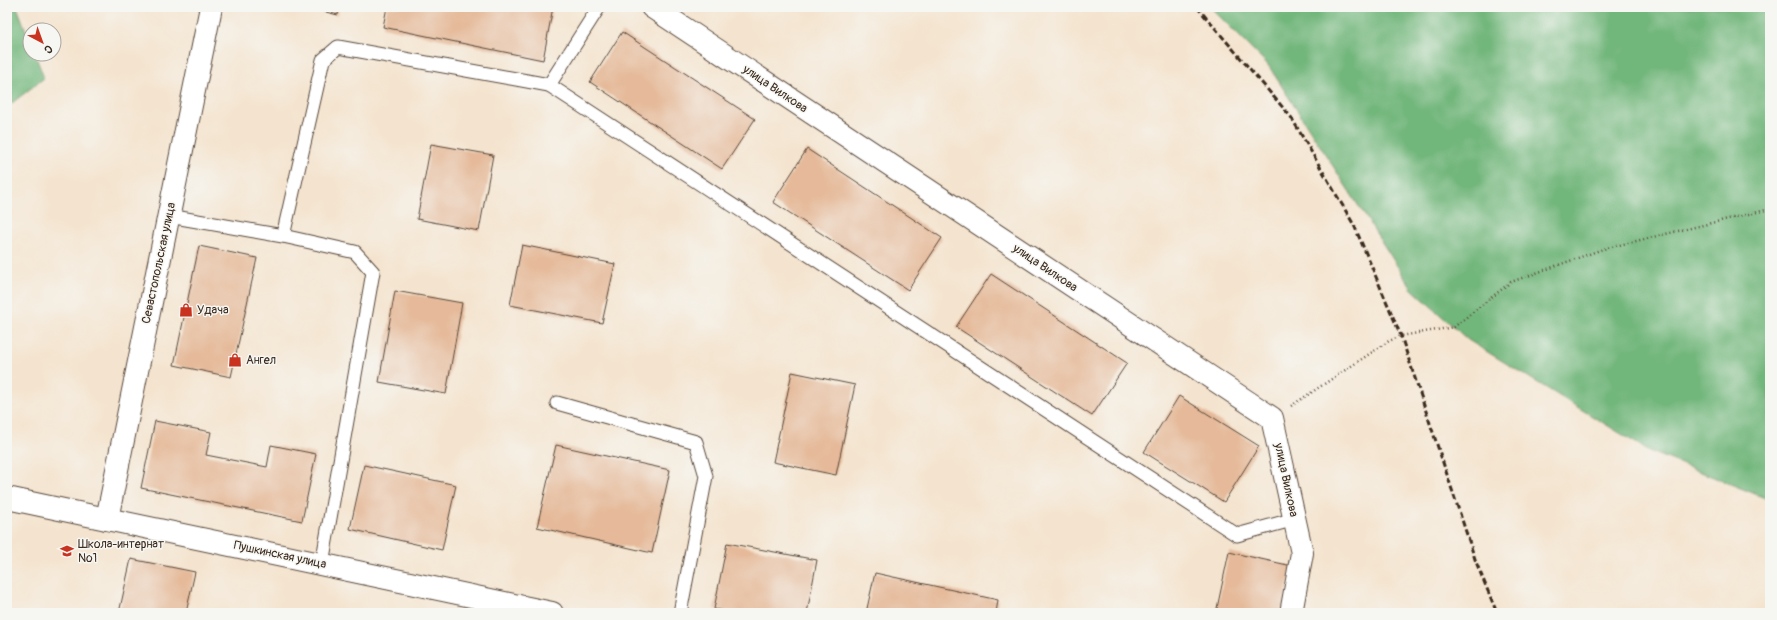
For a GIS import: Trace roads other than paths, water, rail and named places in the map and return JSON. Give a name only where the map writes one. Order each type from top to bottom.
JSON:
[{"type":"street","name":"Севастопольская улица","points":[[107,519],[212,7]]},
{"type":"street","name":"улица Вилкова","points":[[652,7],[1272,418],[1302,552],[1291,613]]},
{"type":"street","name":"Пушкинская улица","points":[[7,498],[552,613]]},
{"type":"lane","points":[[549,85],[599,7]]},
{"type":"lane","points":[[283,236],[323,60],[338,47],[549,85],[1237,535],[1295,519]]},
{"type":"lane","points":[[168,216],[283,236],[355,252],[373,272],[322,564]]},
{"type":"lane","points":[[557,403],[696,442],[706,476],[680,613]]},
{"type":"railway","points":[[1197,7],[1291,117],[1354,225],[1401,336],[1476,562],[1497,613]]},
{"type":"place","name":"Удача","points":[[186,310]]},
{"type":"place","name":"Ангел","points":[[235,360]]},
{"type":"place","name":"Школа-интернат №1","points":[[67,551]]}]
